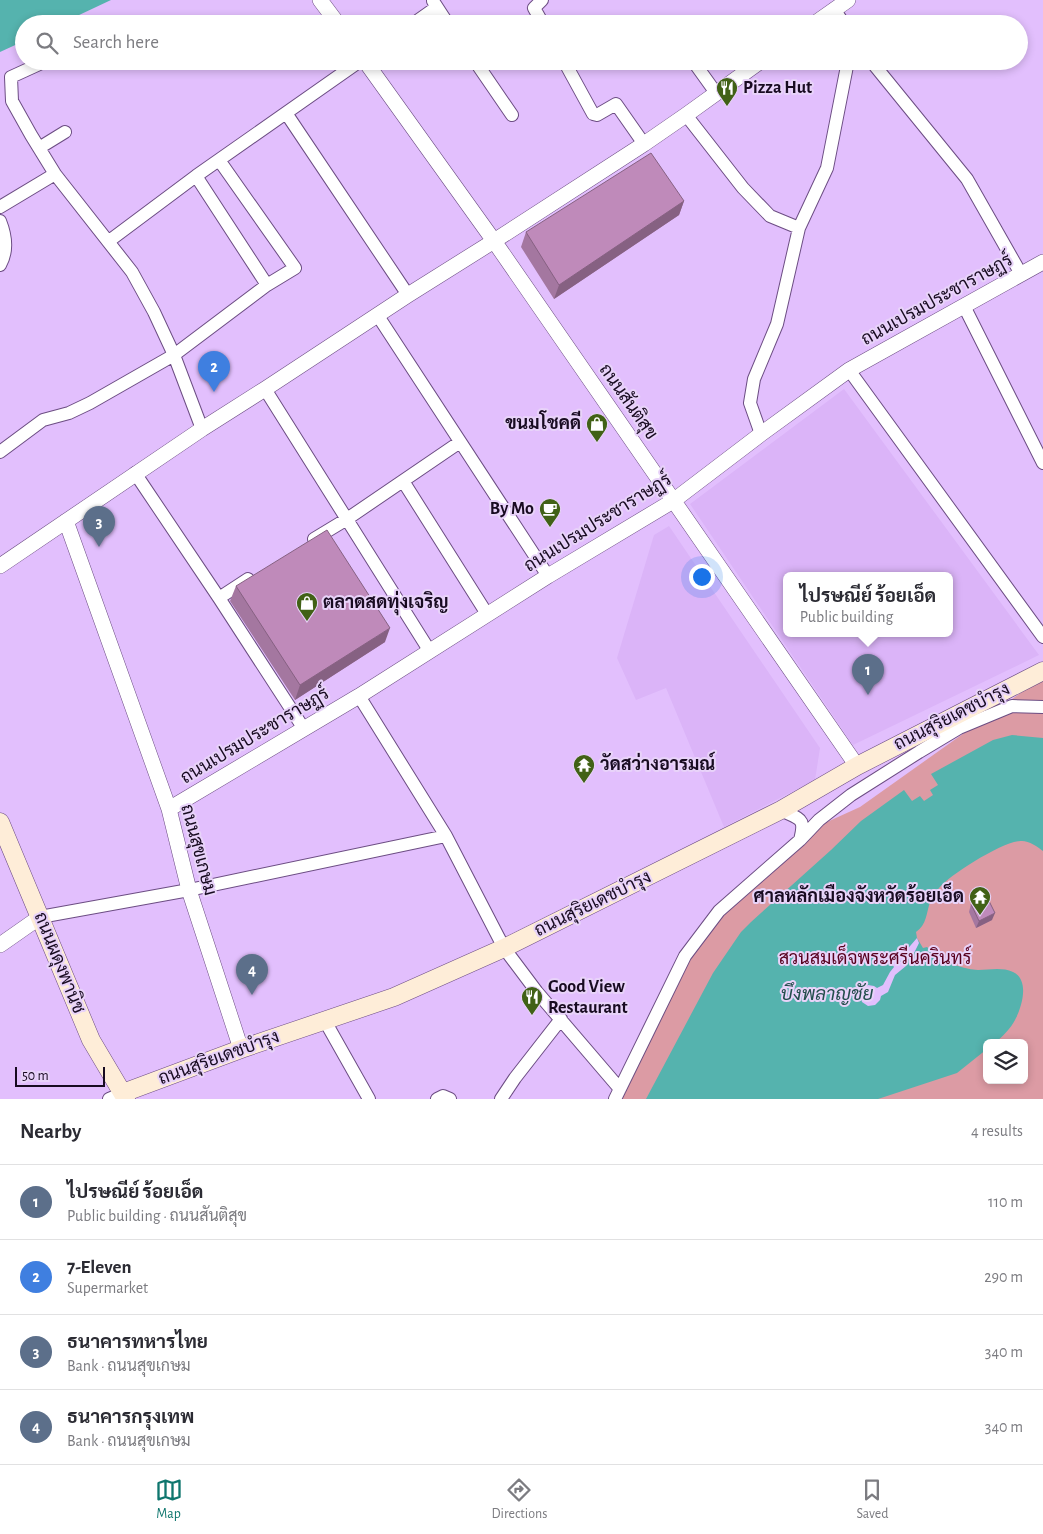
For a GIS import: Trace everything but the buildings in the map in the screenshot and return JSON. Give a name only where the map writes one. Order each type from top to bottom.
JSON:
[{"type":"main road","name":"ถนนสุริยเดชบำรุง","points":[[119,1097],[241,1049],[394,997],[504,948],[782,810],[857,766],[1043,671]]},
{"type":"main road","name":"ถนนผดุงพานิช","points":[[0,822],[90,1040],[119,1097]]},
{"type":"street","points":[[320,0],[331,15]]},
{"type":"street","points":[[538,15],[534,8],[542,0]]},
{"type":"street","points":[[826,15],[848,0]]},
{"type":"street","points":[[422,15],[434,4],[442,15]]},
{"type":"street","points":[[834,9],[838,15]]},
{"type":"street","points":[[27,70],[11,78],[12,101],[55,174],[132,272],[154,312],[174,355],[202,429]]},
{"type":"street","points":[[109,241],[196,176],[347,70]]},
{"type":"street","name":"ถนนสันติสุข","points":[[372,70],[494,241],[857,766]]},
{"type":"street","points":[[481,70],[512,114]]},
{"type":"street","points":[[569,70],[593,114],[597,115],[616,104],[644,144]]},
{"type":"street","points":[[701,70],[716,93]]},
{"type":"street","points":[[0,566],[202,429],[266,390],[408,295],[644,144],[748,70]]},
{"type":"street","points":[[761,434],[750,403],[754,380],[777,324],[799,228],[827,168],[846,70]]},
{"type":"street","points":[[878,70],[967,179],[1021,274]]},
{"type":"street","points":[[286,113],[408,295]]},
{"type":"street","points":[[686,115],[743,188],[770,216],[799,228]]},
{"type":"street","points":[[39,148],[65,132]]},
{"type":"street","points":[[0,452],[43,420],[69,413],[90,403],[174,355],[267,285],[296,268],[219,160]]},
{"type":"street","points":[[0,207],[55,174]]},
{"type":"street","points":[[196,176],[267,285]]},
{"type":"street","points":[[0,221],[5,234],[4,257],[0,265]]},
{"type":"street","name":"ถนนเปรมประชาราษฏร์","points":[[168,809],[359,696],[548,576],[673,501],[849,370],[1043,262]]},
{"type":"street","points":[[964,306],[1043,463]]},
{"type":"street","points":[[378,316],[548,576]]},
{"type":"street","points":[[849,370],[1043,637]]},
{"type":"street","points":[[266,390],[429,650]]},
{"type":"street","points":[[307,543],[347,519],[460,442]]},
{"type":"street","points":[[135,473],[304,729]]},
{"type":"street","points":[[403,481],[487,614]]},
{"type":"street","name":"ถนนสุขเกษม","points":[[66,521],[168,809],[189,890],[241,1049]]},
{"type":"street","points":[[219,598],[259,573]]},
{"type":"street","points":[[359,696],[446,836],[504,948],[617,1094],[685,956],[719,910],[800,840],[819,820],[851,795],[959,728],[1012,706],[1043,707]]},
{"type":"street","points":[[782,810],[800,820],[804,827],[800,840]]},
{"type":"street","points":[[0,945],[40,917],[189,890],[446,836]]},
{"type":"street","points":[[501,1099],[515,1078],[561,1020]]},
{"type":"street","points":[[325,1021],[369,1099]]},
{"type":"street","points":[[436,1099],[442,1096],[450,1099]]},
{"type":"shaded area","points":[[844,389],[1039,655],[853,745],[690,504]]},
{"type":"shaded area","points":[[669,526],[820,748],[815,780],[724,827],[666,688],[636,700],[617,658],[654,535]]},
{"type":"green space","name":"บึงพลาญชัย","points":[[1043,677],[1043,1099],[615,1099],[685,956],[719,911],[805,832],[860,807]]},
{"type":"water","points":[[0,0],[111,0],[79,15],[15,15],[15,45],[0,52]]},
{"type":"water","name":"บึงพลาญชัย","points":[[1012,735],[1043,738],[1043,851],[1028,842],[1014,842],[991,852],[965,867],[939,888],[930,902],[924,922],[916,932],[923,948],[927,947],[951,963],[964,968],[978,970],[1004,970],[1013,972],[1018,976],[1023,987],[1022,1001],[1015,1020],[1003,1035],[999,1039],[983,1039],[983,1052],[957,1073],[878,1099],[646,1099],[713,973],[741,932],[861,821],[904,790],[912,801],[920,796],[924,801],[933,795],[930,790],[938,785],[931,774],[993,740]]},
{"type":"pier","points":[[917,938],[919,943],[914,953],[900,961],[903,961],[906,966],[895,975],[888,992],[881,996],[875,1005],[868,1006],[862,1002],[860,995],[862,989],[868,985],[877,988],[883,985],[894,967],[892,964],[889,965],[887,958],[904,953]]},
{"type":"place","name":"Pizza Hut","points":[[727,107]]},
{"type":"place","name":"7-Eleven","points":[[214,392]]},
{"type":"place","name":"ขนมโชคดี","points":[[597,443]]},
{"type":"place","name":"By Mo","points":[[550,528]]},
{"type":"place","name":"ธนาคารทหารไทย","points":[[99,547]]},
{"type":"place","name":"ตลาดสดทุ่งเจริญ","points":[[307,622]]},
{"type":"place","name":"ไปรษณีย์ ร้อยเอ็ด","points":[[868,695]]},
{"type":"place","name":"วัดสว่างอารมณ์","points":[[584,784]]},
{"type":"place","name":"ศาลหลักเมืองจังหวัดร้อยเอ็ด","points":[[980,916]]},
{"type":"place","name":"ธนาคารกรุงเทพ","points":[[252,995]]},
{"type":"place","name":"Good View Restaurant","points":[[532,1016]]},
{"type":"park label","name":"สวนสมเด็จพระศรีนครินทร์","points":[[875,959]]}]
